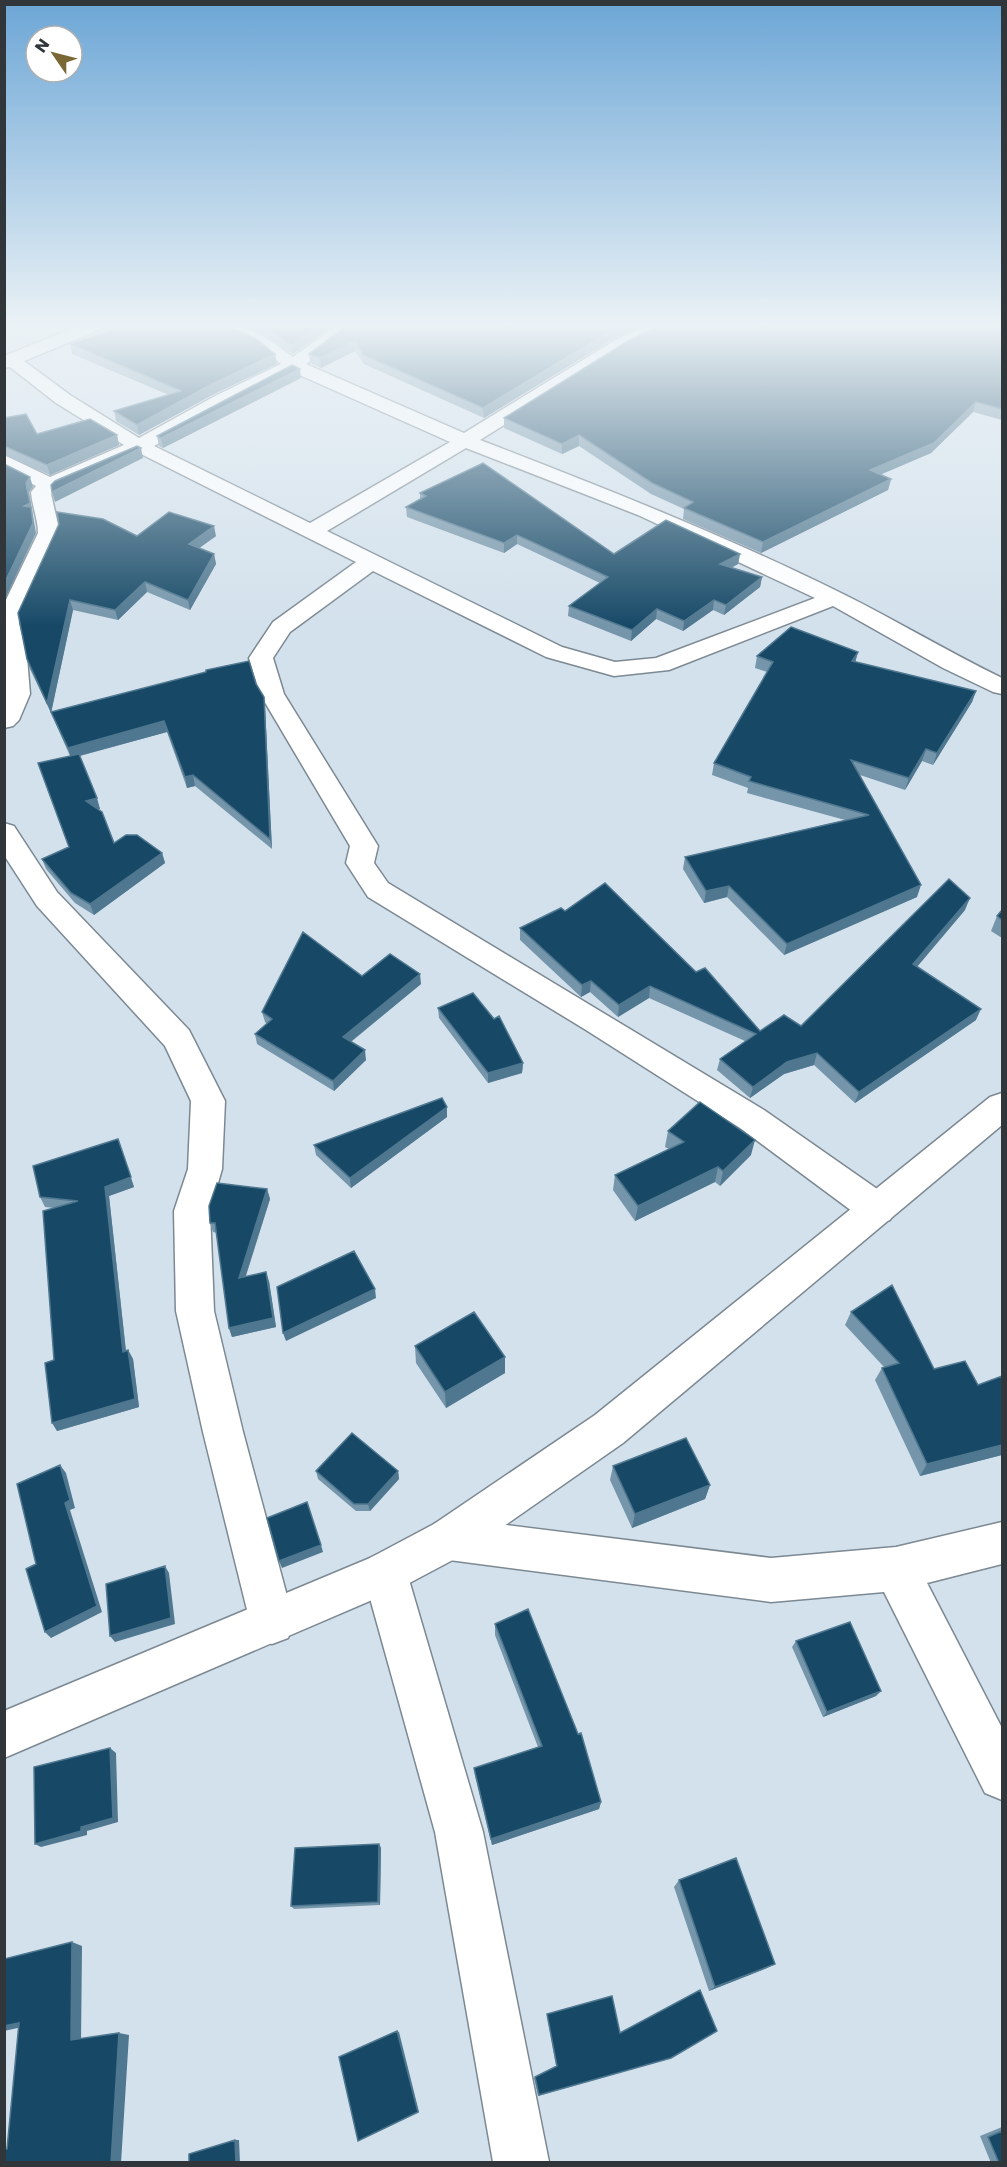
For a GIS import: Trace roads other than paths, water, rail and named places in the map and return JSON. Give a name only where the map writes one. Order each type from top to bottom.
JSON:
[{"type":"street","points":[[104,424],[139,446],[554,652],[614,669],[660,665],[834,598]]},
{"type":"street","points":[[4,721],[10,715],[18,694],[15,657],[7,623],[50,533],[50,520],[41,502],[41,492],[49,485],[139,446],[178,424]]},
{"type":"street","points":[[427,424],[645,511],[834,598],[952,663],[1002,687]]},
{"type":"street","points":[[310,532],[492,424]]},
{"type":"street","points":[[4,461],[49,485]]},
{"type":"street","points":[[370,562],[281,627],[261,658],[272,694],[364,846],[360,863],[378,890],[752,1119],[877,1209]]},
{"type":"street","points":[[4,832],[47,899],[178,1039],[208,1101],[205,1169],[192,1211],[195,1311],[223,1432],[272,1622]]},
{"type":"street","points":[[4,1735],[386,1573],[448,1539],[609,1429],[1002,1106]]},
{"type":"street","points":[[448,1539],[771,1580],[896,1569],[1002,1543]]},
{"type":"street","points":[[896,1569],[1002,1776]]},
{"type":"street","points":[[386,1573],[459,1832],[521,2163]]}]
